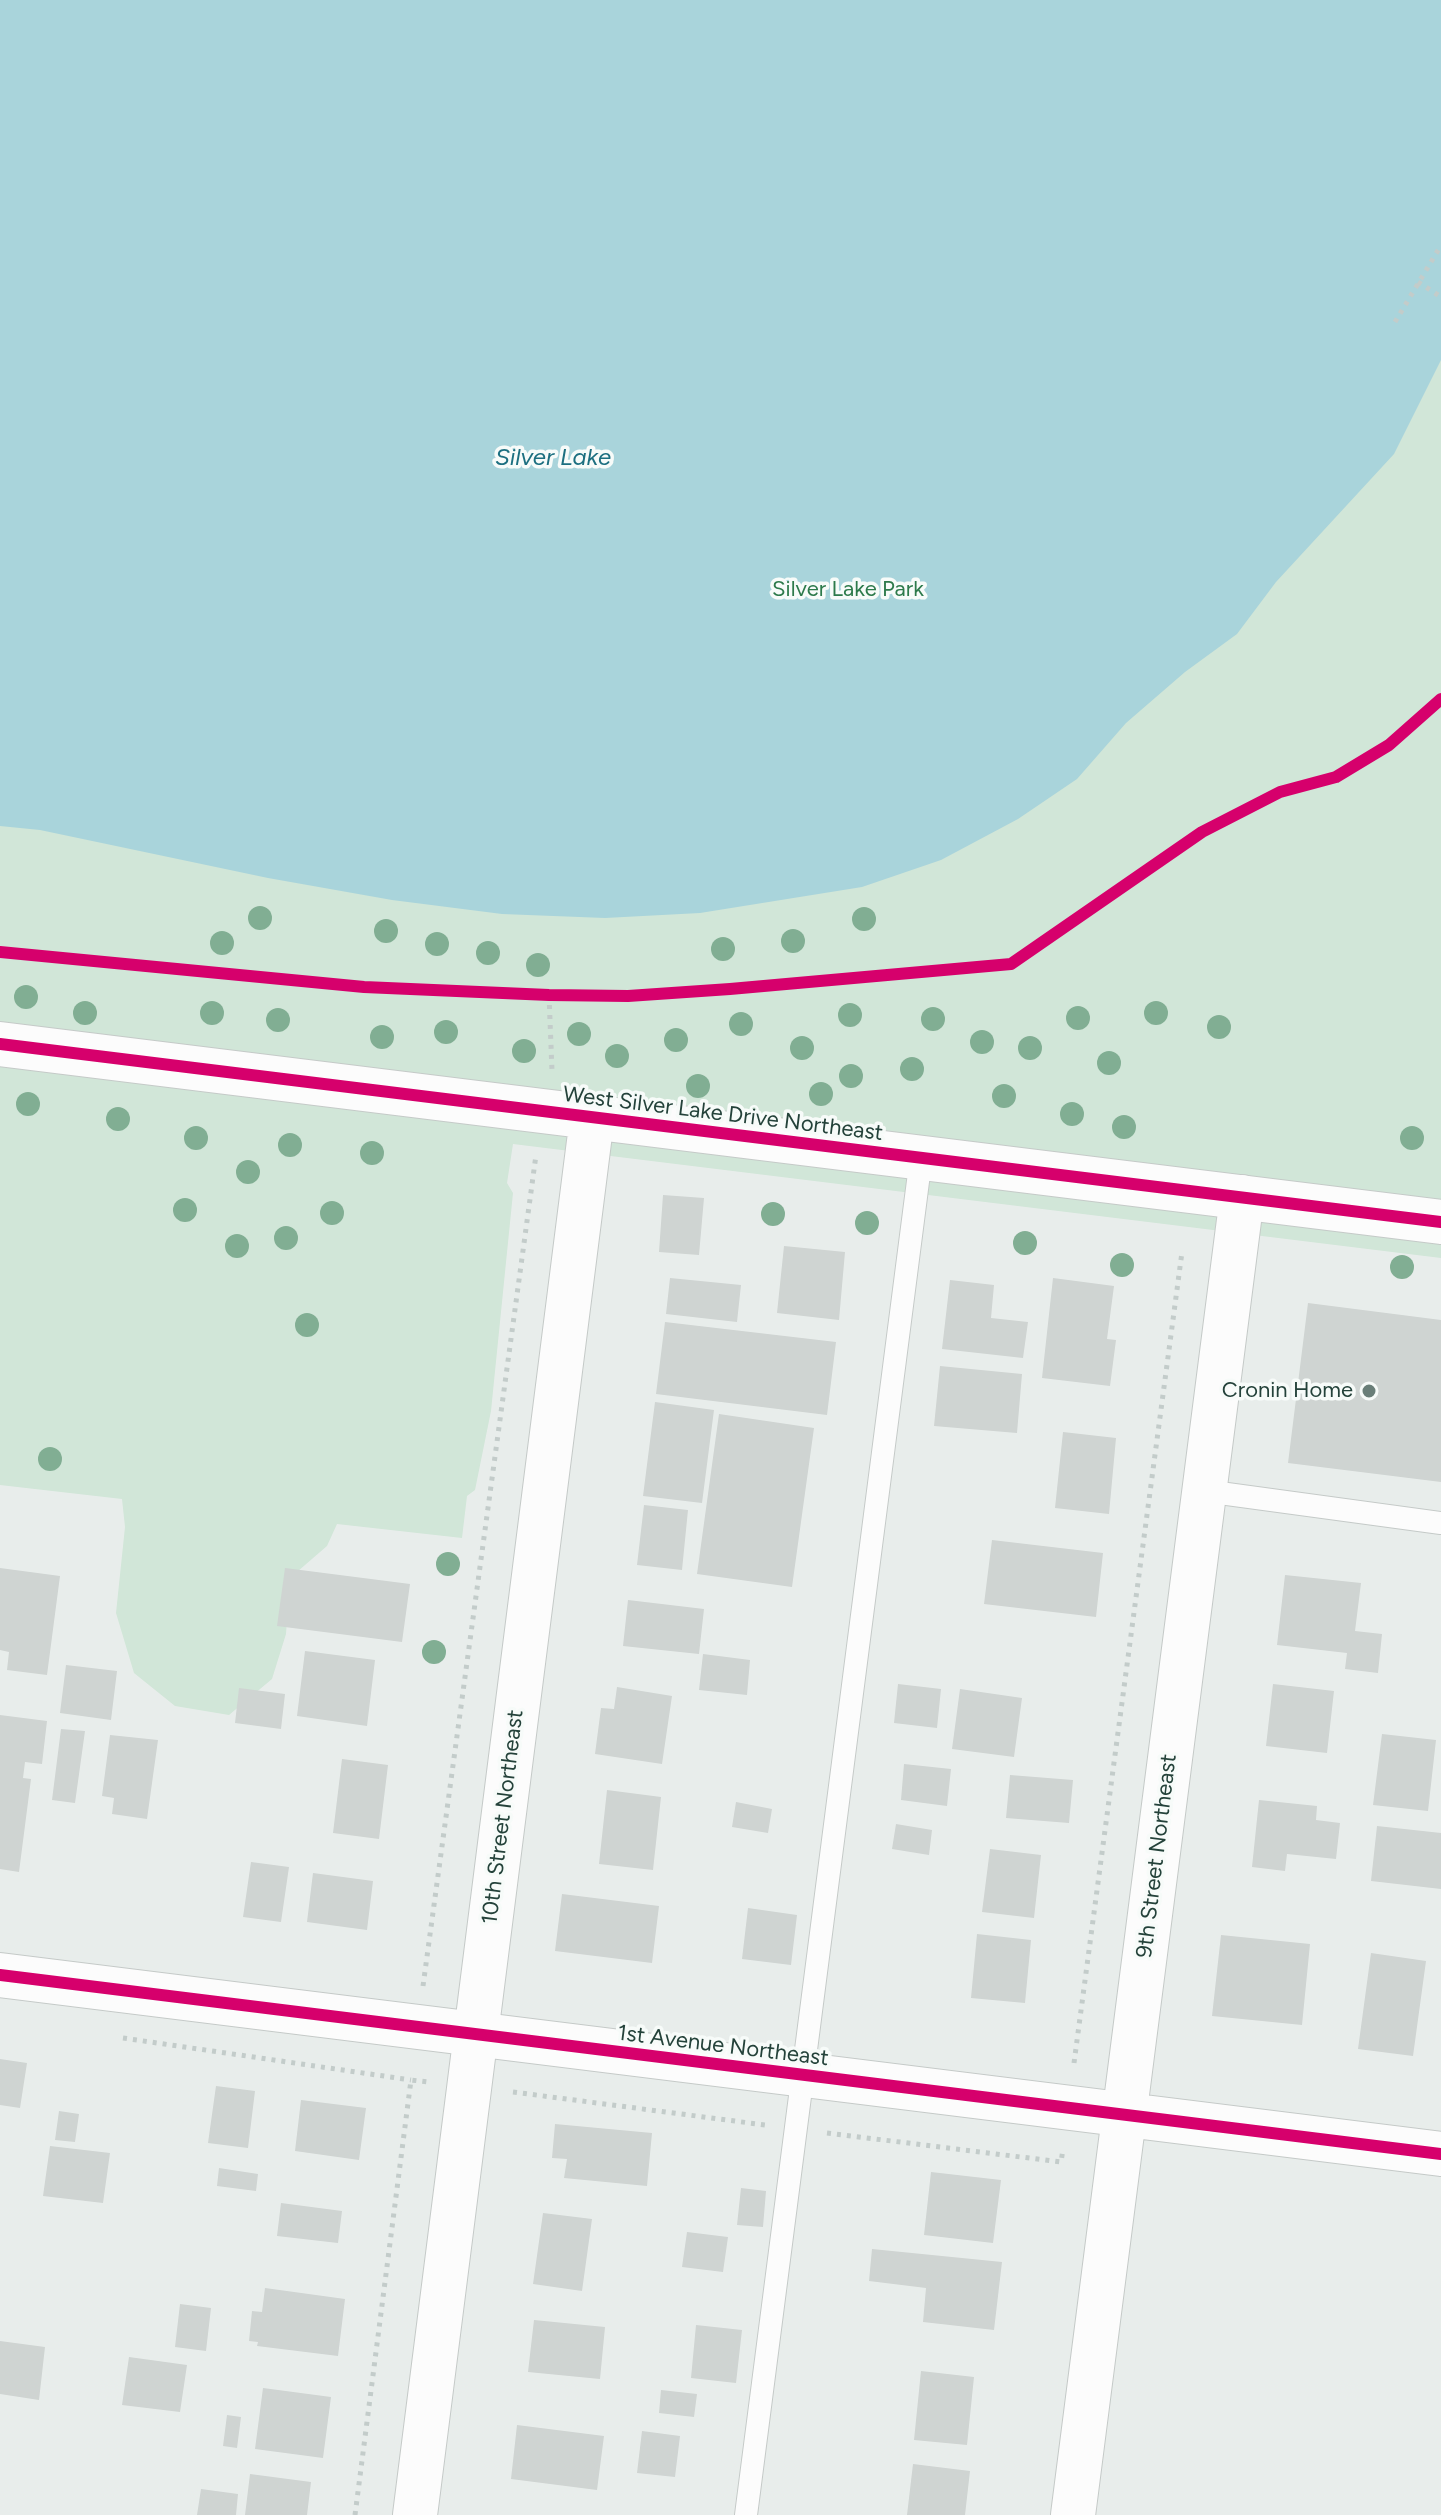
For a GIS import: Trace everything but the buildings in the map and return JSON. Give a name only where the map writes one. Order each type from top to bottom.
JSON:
[{"type":"street","name":"West Silver Lake Drive Northeast","points":[[0,1044],[1441,1222]]},
{"type":"street","name":"10th Street Northeast","points":[[415,2515],[592,1118]]},
{"type":"street","name":"9th Street Northeast","points":[[1073,2515],[1242,1197]]},
{"type":"street","name":"1st Avenue Northeast","points":[[0,1975],[1441,2154]]},
{"type":"lane","points":[[746,2515],[921,1158]]},
{"type":"lane","points":[[1205,1491],[1441,1523]]},
{"type":"path","points":[[1395,322],[1440,247]]},
{"type":"path","points":[[1418,282],[1441,297]]},
{"type":"path","points":[[534,995],[565,995]]},
{"type":"path","points":[[418,2026],[533,1169],[552,1069],[549,995]]},
{"type":"path","points":[[111,2036],[411,2080],[1061,2162],[1182,1252]]},
{"type":"path","points":[[355,2515],[411,2080]]},
{"type":"green space","name":"Silver Lake","points":[[0,0],[1441,0],[1441,1258],[513,1144],[507,1183],[513,1193],[491,1411],[475,1490],[467,1496],[462,1538],[337,1524],[327,1546],[290,1578],[286,1634],[272,1679],[229,1715],[175,1706],[134,1673],[116,1613],[125,1527],[122,1499],[0,1485]]},
{"type":"water","name":"Silver Lake","points":[[0,0],[1441,0],[1441,360],[1394,454],[1276,582],[1237,634],[1185,672],[1126,723],[1077,779],[1018,819],[941,860],[862,887],[700,913],[605,918],[502,914],[392,900],[268,878],[40,830],[0,826]]},
{"type":"cycle path","points":[[0,952],[364,987],[628,996],[1011,964],[1202,832],[1280,792],[1336,777],[1389,745],[1441,699]]},
{"type":"cycle path","points":[[0,1044],[1441,1222]]},
{"type":"cycle path","points":[[0,1975],[1441,2154]]},
{"type":"place","name":"Cronin Home","points":[[1369,1391]]},
{"type":"park label","name":"Silver Lake Park","points":[[848,590]]}]
